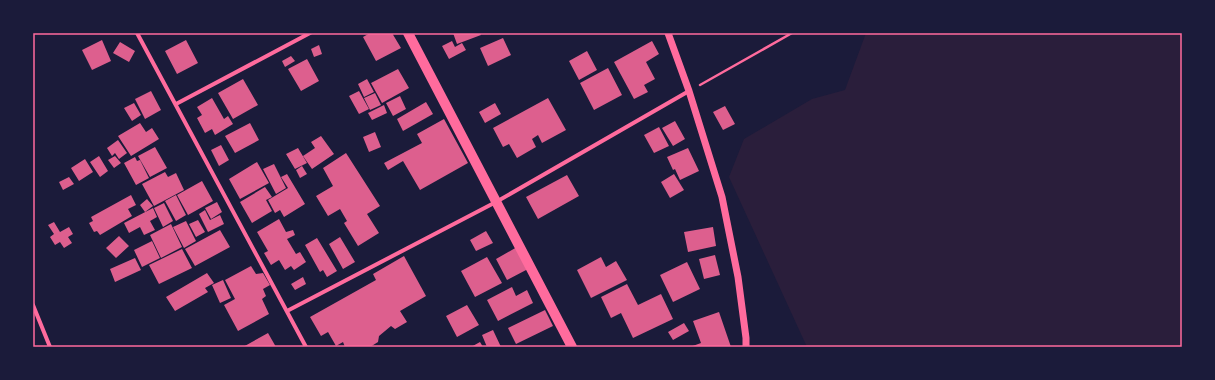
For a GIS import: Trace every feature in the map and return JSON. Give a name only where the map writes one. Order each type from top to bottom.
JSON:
[{"type":"main road","points":[[408,33],[572,347]]},
{"type":"street","points":[[137,33],[306,347]]},
{"type":"street","points":[[176,104],[310,33]]},
{"type":"street","points":[[668,33],[689,91],[722,196],[738,277],[746,347]]},
{"type":"street","points":[[287,311],[496,202],[689,91]]},
{"type":"street","points":[[33,305],[50,347]]},
{"type":"path","points":[[689,91],[792,33]]},
{"type":"shaded area","points":[[866,33],[1182,33],[1182,347],[807,347],[729,177],[744,139],[812,99],[845,90]]},
{"type":"building","points":[[370,33],[392,33],[401,48],[376,61],[363,37]]},
{"type":"building","points":[[453,33],[480,33],[481,35],[457,44]]},
{"type":"building","points":[[503,38],[511,55],[488,66],[480,48]]},
{"type":"building","points":[[102,40],[111,61],[92,70],[82,50]]},
{"type":"building","points":[[186,40],[198,63],[177,74],[165,51]]},
{"type":"building","points":[[452,41],[455,47],[462,43],[466,50],[449,59],[442,46]]},
{"type":"building","points":[[652,41],[659,54],[646,62],[655,79],[644,85],[648,92],[634,99],[614,62]]},
{"type":"building","points":[[120,42],[135,51],[129,62],[113,53]]},
{"type":"building","points":[[319,45],[322,54],[314,57],[311,49]]},
{"type":"building","points":[[587,51],[597,70],[579,80],[569,61]]},
{"type":"building","points":[[291,56],[295,61],[285,67],[282,61]]},
{"type":"building","points":[[307,59],[319,81],[301,91],[288,69]]},
{"type":"building","points":[[608,68],[622,95],[594,110],[580,83]]},
{"type":"building","points":[[398,69],[409,88],[382,103],[371,83]]},
{"type":"building","points":[[243,79],[258,105],[233,119],[218,93]]},
{"type":"building","points":[[367,79],[374,92],[364,97],[358,84]]},
{"type":"building","points":[[151,91],[161,110],[145,119],[135,99]]},
{"type":"building","points":[[359,91],[369,109],[359,114],[349,96]]},
{"type":"building","points":[[375,93],[381,105],[370,110],[364,98]]},
{"type":"building","points":[[400,96],[406,109],[393,116],[386,103]]},
{"type":"building","points":[[212,98],[224,119],[228,116],[233,124],[215,135],[212,129],[205,133],[197,118],[202,115],[197,107]]},
{"type":"building","points":[[548,98],[566,130],[542,143],[538,135],[532,139],[536,147],[517,158],[509,144],[503,147],[493,128]]},
{"type":"building","points":[[426,102],[433,114],[403,131],[397,119]]},
{"type":"building","points":[[134,103],[141,115],[132,121],[124,108]]},
{"type":"building","points":[[495,103],[501,114],[485,123],[479,112]]},
{"type":"building","points":[[384,105],[387,113],[372,120],[368,113]]},
{"type":"building","points":[[725,106],[735,124],[723,130],[713,112]]},
{"type":"building","points":[[444,119],[468,163],[420,190],[403,161],[388,170],[384,163],[422,143],[417,134]]},
{"type":"building","points":[[675,121],[685,139],[673,146],[662,128]]},
{"type":"building","points":[[140,123],[146,132],[152,128],[159,139],[131,156],[118,136]]},
{"type":"building","points":[[250,123],[259,140],[235,153],[225,136]]},
{"type":"building","points":[[659,127],[669,146],[654,153],[644,135]]},
{"type":"building","points":[[375,132],[381,147],[369,152],[363,137]]},
{"type":"building","points":[[321,136],[334,154],[312,169],[303,156],[315,148],[311,142]]},
{"type":"building","points":[[118,140],[127,153],[119,159],[115,153],[112,156],[107,148]]},
{"type":"building","points":[[221,145],[229,160],[219,166],[211,150]]},
{"type":"building","points":[[155,147],[167,168],[150,177],[138,156]]},
{"type":"building","points":[[298,148],[307,163],[295,169],[286,154]]},
{"type":"building","points":[[688,148],[699,171],[680,180],[667,157]]},
{"type":"building","points":[[346,153],[380,206],[367,214],[379,233],[358,246],[344,223],[347,221],[340,209],[328,216],[316,196],[333,186],[323,168]]},
{"type":"building","points":[[99,156],[108,171],[100,177],[90,162]]},
{"type":"building","points":[[115,156],[121,163],[114,168],[108,160]]},
{"type":"building","points":[[135,157],[137,161],[140,160],[149,178],[136,185],[124,163]]},
{"type":"building","points":[[85,159],[93,172],[79,181],[71,168]]},
{"type":"building","points":[[257,162],[269,183],[240,199],[229,179]]},
{"type":"building","points":[[274,164],[286,188],[276,194],[263,169]]},
{"type":"building","points":[[302,166],[307,174],[300,178],[296,170]]},
{"type":"building","points":[[165,172],[168,177],[176,173],[184,190],[154,206],[142,184]]},
{"type":"building","points":[[287,174],[305,204],[284,217],[280,210],[275,213],[268,200],[288,188],[281,177]]},
{"type":"building","points":[[674,174],[684,190],[670,198],[661,182]]},
{"type":"building","points":[[567,175],[579,196],[538,219],[526,197]]},
{"type":"building","points":[[69,177],[74,184],[63,190],[59,182]]},
{"type":"building","points":[[202,181],[213,201],[188,215],[177,195]]},
{"type":"building","points":[[265,187],[272,197],[266,200],[272,211],[252,223],[240,202]]},
{"type":"building","points":[[131,195],[136,205],[128,209],[132,216],[100,235],[97,231],[94,232],[89,223],[93,221],[91,217]]},
{"type":"building","points":[[176,195],[186,215],[176,221],[165,201]]},
{"type":"building","points":[[147,199],[153,206],[145,212],[140,205]]},
{"type":"building","points":[[217,202],[222,212],[211,219],[205,208]]},
{"type":"building","points":[[164,203],[173,221],[163,227],[154,208]]},
{"type":"building","points":[[153,208],[157,217],[150,221],[155,230],[144,235],[140,227],[129,233],[124,223]]},
{"type":"building","points":[[205,210],[210,220],[220,215],[224,224],[208,232],[199,214]]},
{"type":"building","points":[[279,219],[286,232],[293,230],[295,235],[287,239],[296,254],[300,252],[306,262],[294,270],[291,266],[285,270],[279,260],[271,265],[264,253],[268,251],[257,232]]},
{"type":"building","points":[[198,220],[205,232],[196,237],[189,224]]},
{"type":"building","points":[[186,221],[196,241],[184,248],[173,227]]},
{"type":"building","points":[[54,222],[60,232],[69,227],[73,234],[68,237],[72,243],[64,248],[60,242],[55,245],[50,237],[54,234],[48,225]]},
{"type":"building","points":[[171,224],[182,247],[161,258],[150,235]]},
{"type":"building","points":[[713,227],[716,246],[688,252],[684,232]]},
{"type":"building","points":[[220,230],[230,247],[195,266],[185,249]]},
{"type":"building","points":[[486,231],[493,243],[476,251],[470,240]]},
{"type":"building","points":[[119,236],[129,246],[116,258],[106,248]]},
{"type":"building","points":[[340,237],[355,262],[343,269],[329,244]]},
{"type":"building","points":[[317,238],[337,271],[327,277],[323,270],[320,272],[305,245]]},
{"type":"building","points":[[152,241],[160,258],[142,267],[134,250]]},
{"type":"building","points":[[517,247],[528,269],[507,280],[496,259]]},
{"type":"building","points":[[182,249],[192,268],[159,284],[149,265]]},
{"type":"building","points":[[715,255],[720,275],[704,279],[699,259]]},
{"type":"building","points":[[404,256],[426,296],[400,311],[407,322],[395,329],[391,326],[379,336],[378,342],[370,347],[345,347],[343,342],[336,346],[328,332],[321,336],[310,317],[376,280],[373,274]]},
{"type":"building","points":[[487,257],[502,283],[475,297],[461,271]]},
{"type":"building","points":[[601,257],[606,267],[616,261],[627,280],[591,298],[577,270]]},
{"type":"building","points":[[135,258],[141,270],[115,282],[110,269]]},
{"type":"building","points":[[687,262],[700,289],[673,302],[660,275]]},
{"type":"building","points":[[251,266],[256,274],[263,273],[270,285],[263,289],[266,296],[262,299],[269,314],[238,331],[224,305],[235,299],[225,280]]},
{"type":"building","points":[[207,273],[214,283],[205,288],[208,292],[175,311],[166,297]]},
{"type":"building","points":[[303,277],[306,284],[295,290],[291,284]]},
{"type":"building","points":[[223,280],[231,298],[220,303],[212,285]]},
{"type":"building","points":[[627,284],[638,305],[661,294],[673,319],[633,338],[621,313],[611,318],[601,297]]},
{"type":"building","points":[[512,287],[516,296],[527,290],[533,303],[498,321],[487,300]]},
{"type":"building","points":[[467,305],[479,325],[457,337],[446,316]]},
{"type":"building","points":[[545,310],[553,326],[516,344],[508,328]]},
{"type":"building","points":[[719,312],[731,347],[690,347],[701,343],[693,321]]},
{"type":"building","points":[[684,323],[689,331],[673,340],[668,332]]},
{"type":"building","points":[[493,330],[501,347],[487,347],[482,335]]},
{"type":"building","points":[[268,333],[276,347],[243,347]]},
{"type":"building","points":[[480,342],[483,347],[471,347]]}]
